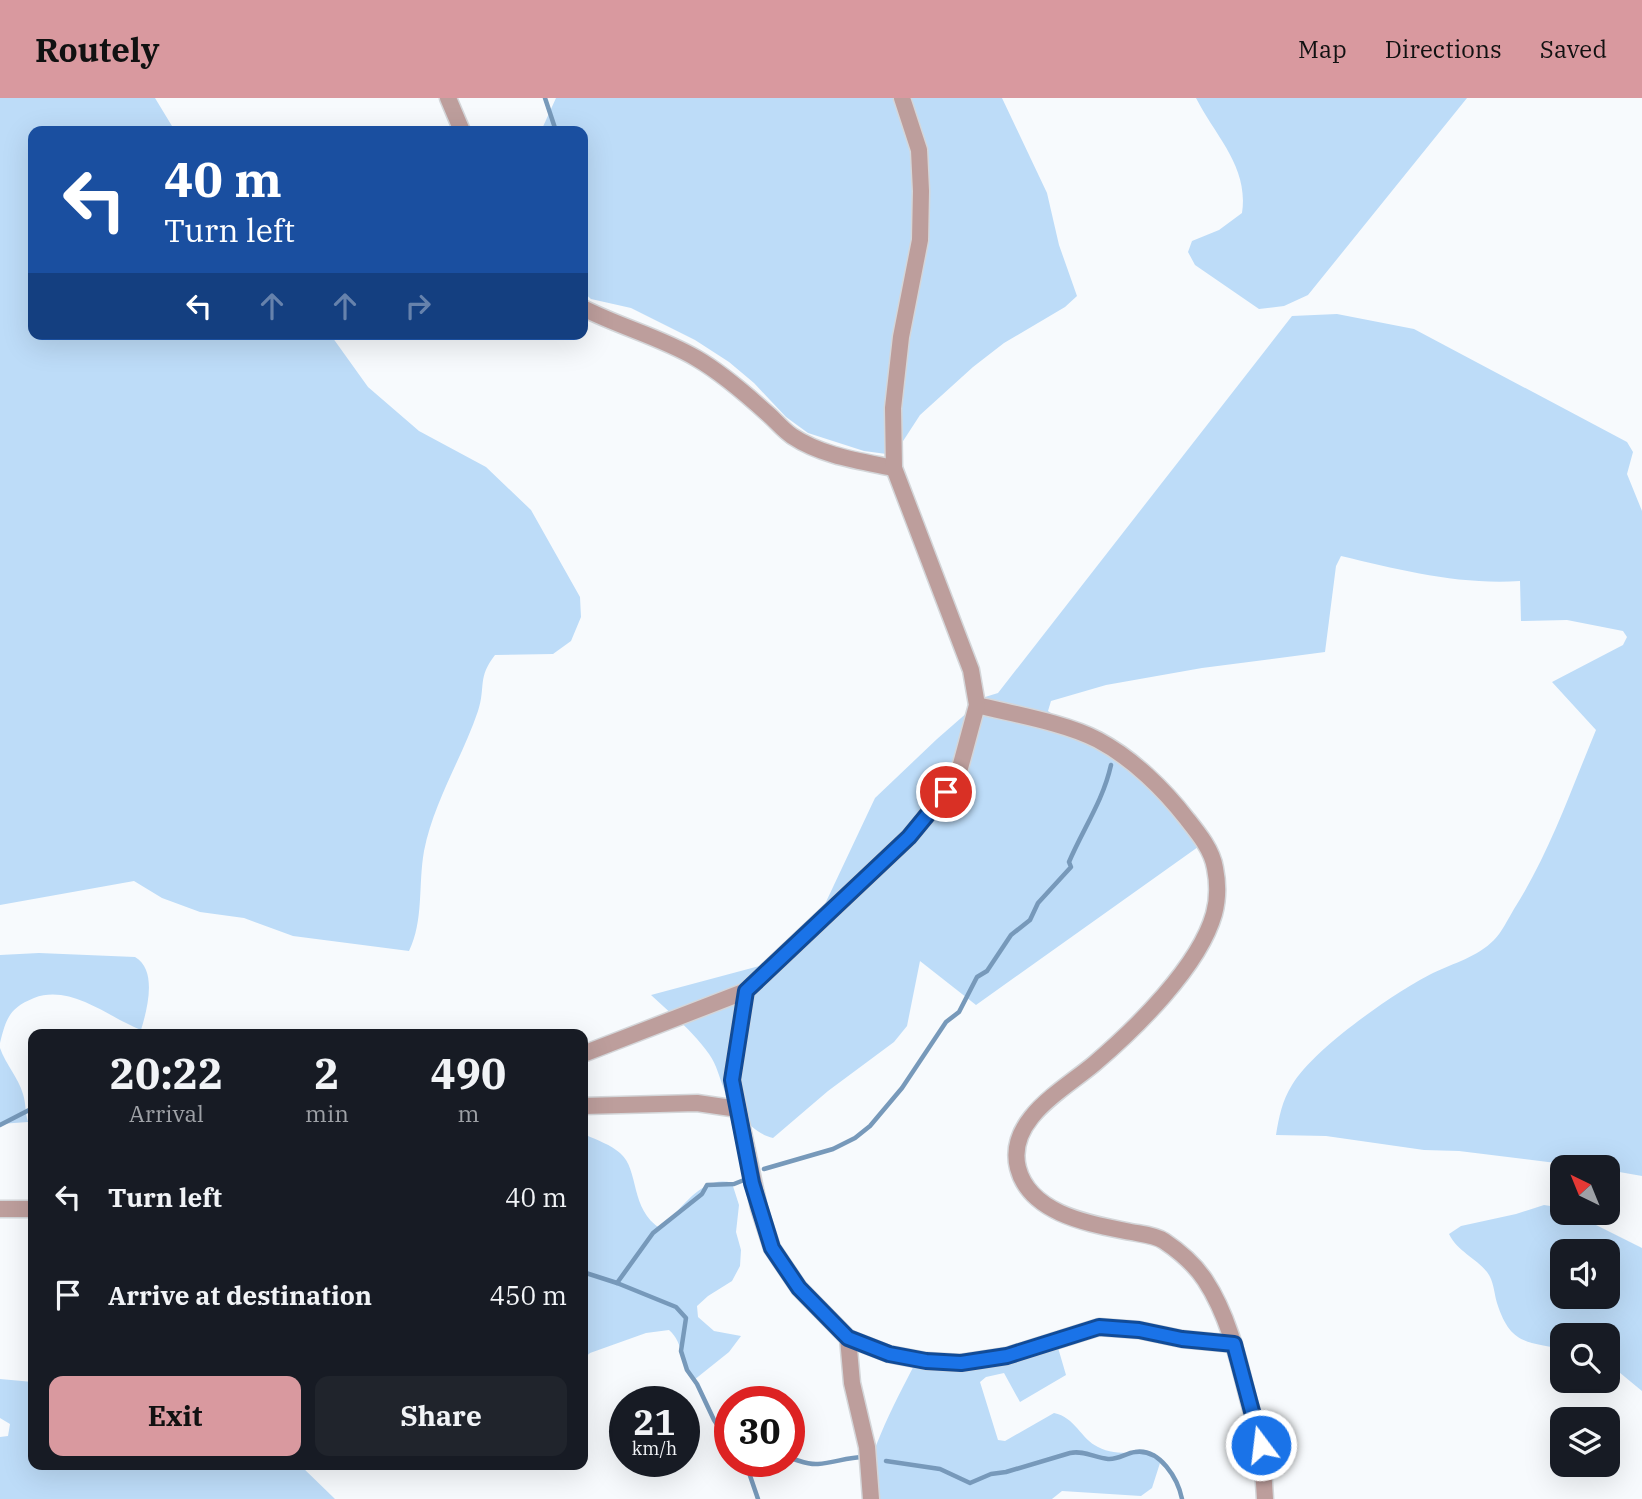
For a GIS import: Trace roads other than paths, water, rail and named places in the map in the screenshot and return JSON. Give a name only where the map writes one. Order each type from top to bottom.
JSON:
[{"type":"street","points":[[448,98],[460,126]]},
{"type":"street","points":[[588,1052],[746,991],[909,837],[946,792],[960,768],[977,705],[971,670],[894,468],[893,408],[901,337],[920,240],[919,150],[902,98]]},
{"type":"street","points":[[588,310],[664,341],[698,359],[742,390],[790,435],[811,446],[850,459],[894,468]]},
{"type":"street","points":[[977,705],[1047,722],[1097,740],[1132,764],[1176,804],[1203,840],[1215,866],[1218,893],[1214,914],[1203,941],[1186,966],[1154,1007],[1096,1062],[1029,1119],[1020,1135],[1016,1152],[1018,1170],[1030,1190],[1052,1208],[1084,1221],[1160,1238],[1183,1256],[1204,1279],[1234,1344],[1261,1445],[1265,1499]]},
{"type":"street","points":[[746,991],[732,1080],[752,1183],[772,1248],[799,1288],[848,1338],[889,1354],[926,1361],[961,1363],[1007,1356],[1099,1327],[1234,1344]]},
{"type":"street","points":[[588,1106],[697,1103],[738,1109]]},
{"type":"street","points":[[0,1209],[28,1209]]},
{"type":"street","points":[[848,1338],[852,1382],[867,1447],[871,1499]]},
{"type":"waterway","points":[[545,98],[554,126]]},
{"type":"waterway","points":[[764,1169],[833,1149],[855,1138],[870,1126],[902,1088],[946,1022],[959,1012],[977,977],[987,971],[1011,935],[1030,920],[1038,903],[1071,867],[1069,862],[1098,803],[1111,765]]},
{"type":"waterway","points":[[0,1125],[28,1111]]},
{"type":"waterway","points":[[617,1283],[653,1233],[702,1194],[707,1185],[734,1184],[749,1178]]},
{"type":"waterway","points":[[588,1274],[676,1307],[686,1318],[681,1351],[687,1370],[697,1384],[714,1420]]},
{"type":"waterway","points":[[886,1461],[940,1469],[970,1483],[991,1474],[1070,1453],[1112,1459],[1144,1452],[1166,1466],[1182,1499]]},
{"type":"waterway","points":[[805,1462],[814,1464],[864,1457]]},
{"type":"waterway","points":[[750,1477],[758,1499]]}]
